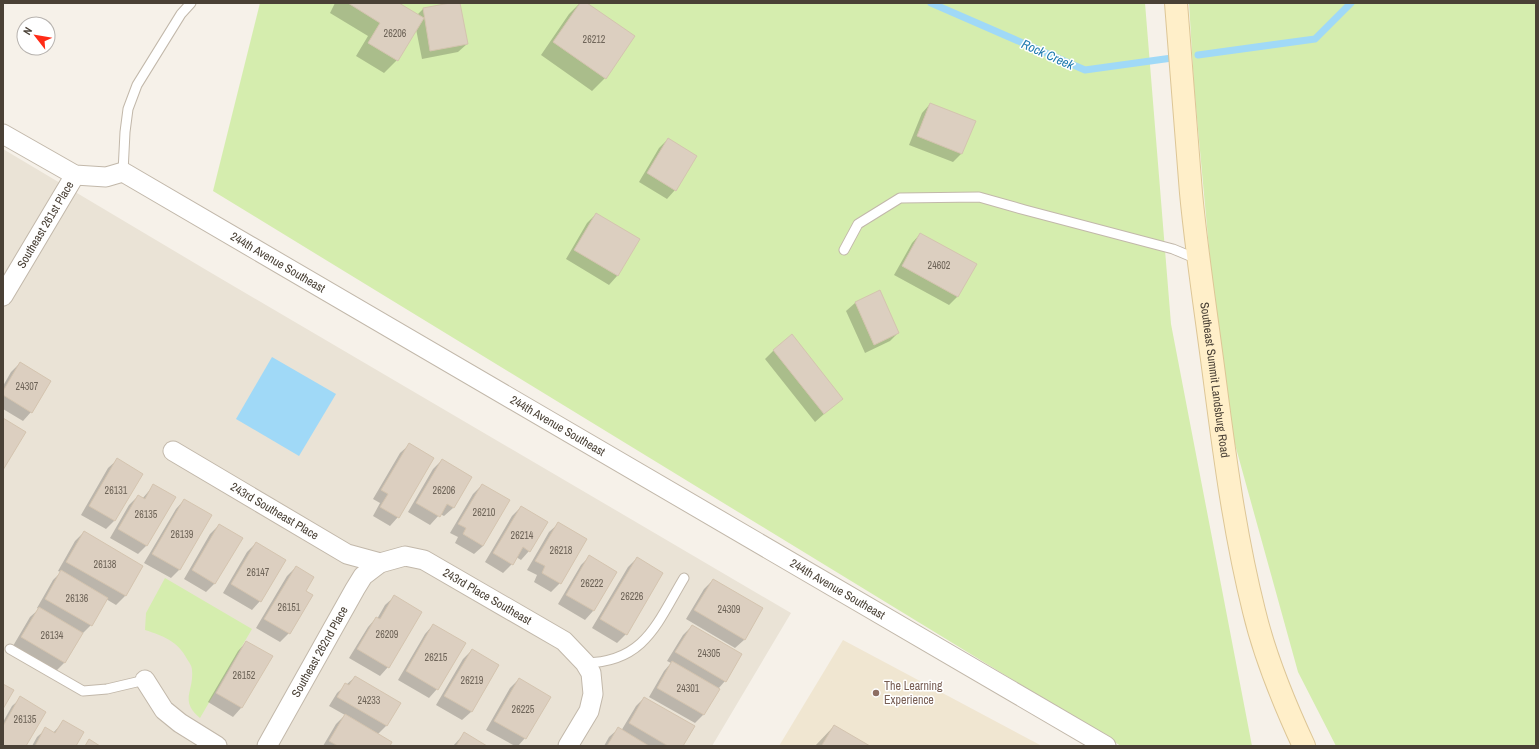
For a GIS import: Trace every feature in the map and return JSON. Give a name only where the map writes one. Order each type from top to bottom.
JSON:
[{"type":"street","name":"Southeast Summit Landsburg Road","points":[[1176,3],[1199,259],[1225,457],[1237,534],[1254,612],[1287,710],[1304,746]]},
{"type":"street","points":[[3,134],[75,174],[106,177],[122,172]]},
{"type":"street","name":"244th Avenue Southeast","points":[[122,172],[1106,746]]},
{"type":"street","name":"Southeast 261st Place","points":[[3,296],[75,174]]},
{"type":"street","name":"243rd Southeast Place","points":[[173,451],[347,554],[380,563]]},
{"type":"street","name":"243rd Place Southeast","points":[[380,563],[405,556],[424,560],[564,641],[585,662]]},
{"type":"street","name":"Southeast 262nd Place","points":[[267,746],[354,589],[363,576],[380,563]]},
{"type":"street","points":[[568,746],[589,711],[593,694],[591,674],[585,662]]},
{"type":"street","points":[[145,680],[164,710],[180,723],[217,746]]},
{"type":"lane","points":[[122,172],[128,109],[137,85],[181,14],[190,3]]},
{"type":"lane","points":[[844,250],[858,224],[900,198],[979,197],[1173,249],[1199,259]]},
{"type":"lane","points":[[585,662],[602,662],[627,653],[644,641],[654,628],[684,578]]},
{"type":"lane","points":[[10,649],[83,691],[107,689],[145,680]]},
{"type":"shaded area","points":[[3,149],[791,613],[712,746],[3,746]]},
{"type":"shaded area","name":"The Learning Experience","points":[[843,640],[1042,746],[779,746]]},
{"type":"green space","points":[[260,3],[1145,3],[1171,324],[1252,746],[1121,746],[213,191]]},
{"type":"green space","points":[[1189,3],[1536,3],[1536,746],[1336,746],[1298,672],[1223,401],[1194,85]]},
{"type":"green space","points":[[165,578],[252,629],[200,718],[190,706],[189,701],[192,678],[192,669],[190,664],[175,643],[145,630],[146,613]]},
{"type":"water","points":[[272,357],[336,394],[299,456],[236,419]]},
{"type":"building","points":[[348,3],[399,3],[424,18],[398,61],[368,43],[380,23]]},
{"type":"building","points":[[450,3],[460,3],[468,44],[430,51],[423,8]]},
{"type":"building","points":[[580,3],[587,3],[635,36],[606,79],[553,42]]},
{"type":"building","points":[[930,103],[976,121],[962,154],[917,136]]},
{"type":"building","points":[[668,138],[697,156],[676,191],[647,173]]},
{"type":"building","points":[[596,213],[640,239],[618,276],[574,250]]},
{"type":"building","points":[[920,233],[977,264],[958,297],[902,266]]},
{"type":"building","points":[[880,290],[899,333],[874,345],[855,302]]},
{"type":"building","points":[[792,334],[843,399],[824,414],[773,350]]},
{"type":"building","points":[[20,362],[51,381],[32,413],[3,395],[3,391]]},
{"type":"building","points":[[3,418],[26,432],[3,470]]},
{"type":"building","points":[[409,443],[434,458],[399,518],[380,507],[388,494],[381,490]]},
{"type":"building","points":[[117,458],[143,474],[115,521],[89,506]]},
{"type":"building","points":[[442,459],[472,477],[454,508],[447,504],[440,517],[416,503]]},
{"type":"building","points":[[153,484],[176,497],[147,546],[118,529],[138,495],[145,499]]},
{"type":"building","points":[[482,484],[510,500],[483,546],[463,534],[466,528],[458,524]]},
{"type":"building","points":[[184,499],[212,515],[180,570],[152,554]]},
{"type":"building","points":[[521,506],[548,522],[530,552],[523,547],[513,565],[493,553]]},
{"type":"building","points":[[558,522],[587,539],[561,584],[542,573],[545,566],[535,561]]},
{"type":"building","points":[[219,524],[243,538],[215,584],[192,570]]},
{"type":"building","points":[[84,531],[143,566],[126,596],[66,562]]},
{"type":"building","points":[[256,542],[286,560],[261,602],[231,584]]},
{"type":"building","points":[[589,555],[617,572],[594,611],[566,595]]},
{"type":"building","points":[[637,557],[663,573],[627,635],[600,619]]},
{"type":"building","points":[[296,566],[314,577],[306,591],[313,595],[290,634],[264,619]]},
{"type":"building","points":[[61,570],[108,598],[92,626],[45,599]]},
{"type":"building","points":[[713,579],[763,608],[745,640],[694,610]]},
{"type":"building","points":[[394,595],[422,612],[389,668],[357,649],[376,617],[380,619]]},
{"type":"building","points":[[39,607],[83,633],[65,663],[21,637]]},
{"type":"building","points":[[433,624],[466,643],[438,690],[406,671]]},
{"type":"building","points":[[692,625],[742,654],[726,682],[675,652]]},
{"type":"building","points":[[246,641],[273,656],[242,708],[216,693]]},
{"type":"building","points":[[472,649],[499,665],[472,712],[444,696]]},
{"type":"building","points":[[672,661],[720,689],[704,715],[657,688]]},
{"type":"building","points":[[355,676],[401,703],[387,726],[337,697],[345,683],[349,685]]},
{"type":"building","points":[[519,678],[551,697],[526,739],[494,721]]},
{"type":"building","points":[[3,684],[14,690],[3,709]]},
{"type":"building","points":[[20,696],[46,712],[26,746],[3,746],[3,726]]},
{"type":"building","points":[[644,697],[695,726],[683,746],[668,746],[629,723]]},
{"type":"building","points":[[345,714],[392,742],[390,746],[338,746],[329,741]]},
{"type":"building","points":[[63,720],[84,732],[76,746],[35,746],[45,727],[55,733]]},
{"type":"building","points":[[834,725],[870,746],[822,745]]},
{"type":"building","points":[[618,727],[649,746],[607,746]]},
{"type":"building","points":[[464,732],[487,746],[456,746]]},
{"type":"building","points":[[89,739],[100,746],[85,746]]},
{"type":"waterway","name":"Rock Creek","points":[[931,3],[1085,70],[1172,58]]},
{"type":"waterway","name":"Rock Creek","points":[[1198,55],[1315,39],[1351,3]]},
{"type":"place","name":"The Learning Experience","points":[[876,693]]}]
